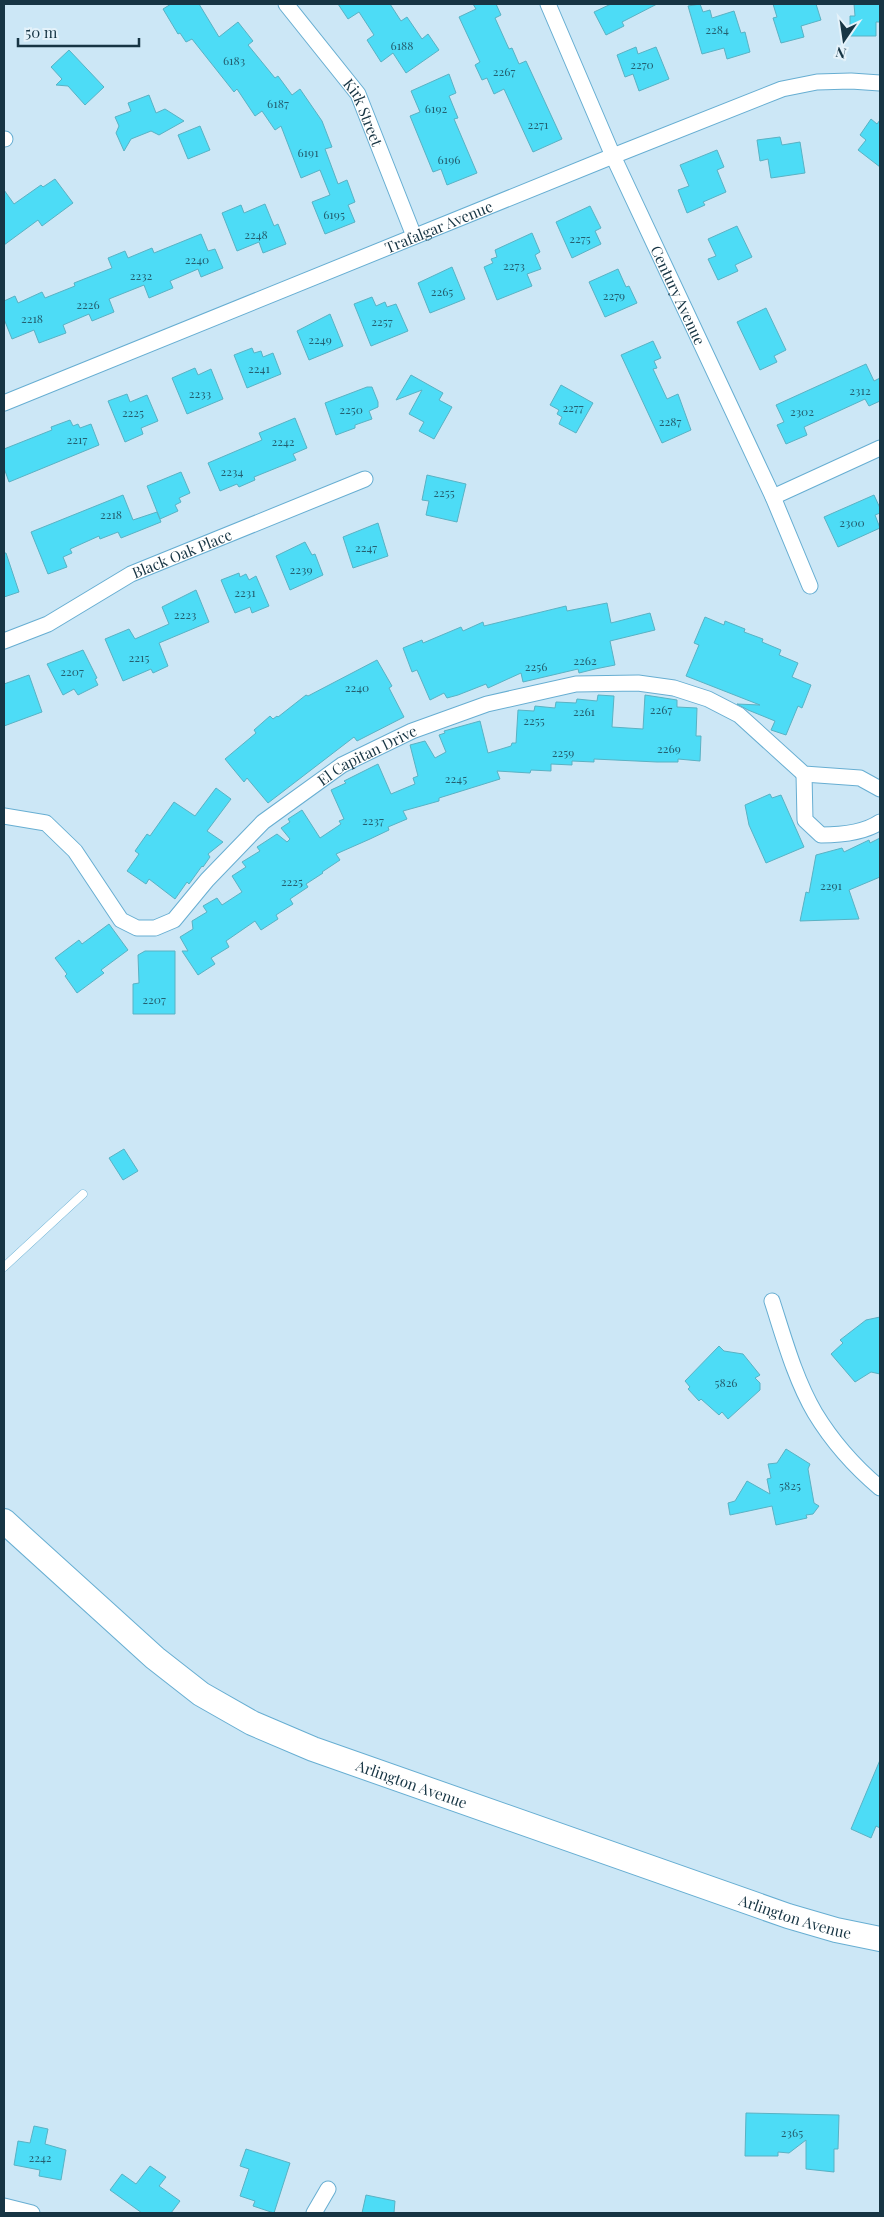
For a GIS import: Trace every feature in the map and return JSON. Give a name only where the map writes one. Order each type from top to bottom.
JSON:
[{"type":"main road","name":"Arlington Avenue","points":[[4,1521],[155,1658],[201,1694],[252,1723],[322,1753],[770,1909],[836,1930],[880,1939]]},
{"type":"street","name":"Kirk Street","points":[[286,4],[358,94],[414,236]]},
{"type":"street","name":"Century Avenue","points":[[548,4],[613,156],[773,497],[810,586]]},
{"type":"street","name":"Trafalgar Avenue","points":[[4,403],[782,89],[817,82],[851,81],[880,83]]},
{"type":"street","points":[[773,497],[880,448]]},
{"type":"street","name":"Black Oak Place","points":[[4,640],[48,624],[131,574],[365,479]]},
{"type":"street","name":"El Capitan Drive","points":[[4,816],[46,823],[75,850],[121,920],[137,928],[155,928],[174,920],[207,880],[263,822],[342,765],[412,731],[496,702],[576,684],[638,682],[674,688],[708,699],[739,715],[804,774]]},
{"type":"street","points":[[880,789],[860,778],[804,774],[805,820],[821,835],[837,835],[852,832],[874,826],[880,822]]},
{"type":"street","points":[[772,1301],[794,1367],[815,1412],[845,1454],[860,1471],[880,1488]]},
{"type":"street","points":[[314,2213],[328,2188]]},
{"type":"street","points":[[4,2206],[32,2213]]},
{"type":"lane","points":[[4,1267],[83,1194]]},
{"type":"building","points":[[171,4],[199,4],[219,37],[238,22],[253,41],[248,45],[275,78],[278,76],[292,95],[300,89],[322,121],[332,147],[325,149],[338,184],[347,180],[355,202],[348,205],[355,222],[325,234],[312,202],[330,195],[320,170],[301,178],[281,126],[275,130],[262,111],[255,116],[237,89],[234,92],[192,39],[186,42],[180,33],[178,34],[163,9]]},
{"type":"building","points":[[338,4],[390,4],[401,21],[407,17],[422,39],[428,34],[439,50],[406,73],[393,53],[381,62],[367,40],[374,35],[359,12],[348,19]]},
{"type":"building","points":[[473,4],[496,4],[501,15],[495,18],[509,49],[512,48],[519,64],[526,61],[562,139],[533,152],[504,89],[494,94],[487,78],[482,80],[475,65],[480,62],[459,17],[476,9]]},
{"type":"building","points":[[611,4],[657,4],[622,22],[624,26],[606,35],[594,12]]},
{"type":"building","points":[[700,4],[703,12],[710,10],[712,18],[734,11],[741,33],[745,32],[750,52],[727,59],[724,48],[702,54],[688,6]]},
{"type":"building","points":[[773,4],[816,4],[821,20],[801,26],[804,37],[781,43],[773,18],[777,17]]},
{"type":"building","points":[[854,4],[880,4],[880,22],[876,22],[876,36],[850,36],[850,16],[855,16]]},
{"type":"building","points":[[636,47],[638,54],[656,47],[669,79],[639,91],[633,74],[625,77],[617,55]]},
{"type":"building","points":[[69,50],[104,87],[85,105],[68,86],[56,85],[62,79],[51,67]]},
{"type":"building","points":[[449,74],[456,93],[449,96],[458,118],[454,119],[477,173],[447,185],[441,169],[433,172],[410,116],[420,112],[411,91]]},
{"type":"building","points":[[149,95],[156,113],[165,109],[184,121],[159,135],[151,131],[131,139],[124,151],[116,133],[119,126],[115,117],[131,111],[128,103]]},
{"type":"building","points":[[871,119],[877,124],[880,120],[880,167],[858,150],[866,140],[860,135]]},
{"type":"building","points":[[200,126],[210,150],[188,159],[178,135]]},
{"type":"building","points":[[780,137],[782,145],[800,142],[805,173],[771,178],[768,159],[760,161],[757,140]]},
{"type":"building","points":[[717,150],[724,167],[717,170],[726,192],[703,202],[705,205],[687,213],[678,190],[689,186],[680,165]]},
{"type":"building","points":[[55,179],[73,203],[42,226],[38,220],[4,245],[4,190],[14,204],[41,185],[43,187]]},
{"type":"building","points":[[265,204],[274,226],[278,224],[286,244],[263,253],[259,242],[237,251],[222,213],[241,205],[244,213]]},
{"type":"building","points":[[590,206],[601,228],[595,231],[601,244],[572,258],[556,222]]},
{"type":"building","points":[[737,226],[752,257],[735,265],[738,271],[718,280],[708,259],[716,256],[708,239]]},
{"type":"building","points":[[532,233],[540,252],[535,255],[541,269],[527,274],[532,286],[497,300],[484,267],[493,263],[491,259],[497,257],[495,250]]},
{"type":"building","points":[[201,234],[208,251],[215,249],[223,268],[201,277],[198,269],[170,281],[173,288],[149,298],[144,285],[109,299],[114,312],[92,321],[89,314],[63,325],[66,333],[39,343],[34,330],[12,339],[4,319],[4,301],[15,296],[18,303],[42,292],[45,298],[75,286],[74,283],[112,268],[108,258],[125,251],[128,258],[152,248],[154,253]]},
{"type":"building","points":[[452,267],[465,299],[430,313],[418,283]]},
{"type":"building","points":[[618,269],[626,287],[629,286],[637,303],[605,317],[589,282]]},
{"type":"building","points":[[372,297],[376,306],[385,302],[387,307],[396,304],[408,331],[371,346],[354,304]]},
{"type":"building","points":[[766,308],[786,350],[774,356],[777,362],[760,370],[737,322]]},
{"type":"building","points":[[330,314],[343,346],[309,360],[297,331]]},
{"type":"building","points":[[653,341],[661,358],[654,361],[657,368],[653,369],[667,399],[678,394],[691,430],[662,443],[621,355]]},
{"type":"building","points":[[252,348],[254,353],[261,351],[263,357],[273,353],[281,374],[247,388],[234,355]]},
{"type":"building","points":[[866,364],[874,381],[880,378],[880,401],[869,406],[865,399],[804,427],[807,435],[786,444],[777,425],[784,422],[776,405]]},
{"type":"building","points":[[195,368],[198,375],[211,369],[223,399],[187,414],[172,378]]},
{"type":"building","points":[[411,375],[443,393],[439,400],[452,407],[434,439],[419,431],[424,422],[409,414],[422,390],[396,400]]},
{"type":"building","points":[[561,385],[593,403],[576,433],[559,424],[562,417],[557,414],[559,410],[550,405]]},
{"type":"building","points":[[367,387],[372,387],[378,402],[378,407],[369,411],[372,419],[336,435],[325,403]]},
{"type":"building","points":[[127,394],[130,402],[147,395],[158,421],[141,428],[143,434],[125,442],[108,401]]},
{"type":"building","points":[[295,418],[307,448],[293,454],[296,460],[254,477],[255,480],[239,487],[237,484],[220,491],[208,463],[262,440],[259,433]]},
{"type":"building","points":[[70,420],[73,426],[78,424],[80,428],[91,424],[99,445],[9,482],[4,468],[4,449],[52,430],[51,427]]},
{"type":"building","points":[[181,472],[190,493],[179,498],[181,502],[175,505],[178,511],[160,519],[147,486]]},
{"type":"building","points":[[427,475],[466,484],[457,522],[426,515],[429,501],[422,500]]},
{"type":"building","points":[[123,495],[133,520],[157,512],[161,522],[121,538],[118,532],[100,539],[99,536],[70,549],[72,553],[63,557],[67,567],[48,574],[31,532]]},
{"type":"building","points":[[874,495],[880,508],[880,513],[875,515],[880,528],[838,547],[824,517]]},
{"type":"building","points":[[378,523],[388,556],[353,568],[343,537]]},
{"type":"building","points":[[305,542],[312,555],[315,554],[323,575],[290,590],[276,556]]},
{"type":"building","points":[[4,553],[6,553],[19,592],[4,597]]},
{"type":"building","points":[[239,573],[240,577],[246,574],[249,580],[256,576],[269,606],[252,613],[250,607],[235,613],[221,580]]},
{"type":"building","points":[[196,590],[209,622],[159,643],[168,666],[153,673],[151,669],[123,681],[105,639],[129,629],[135,639],[169,624],[162,607]]},
{"type":"building","points":[[607,603],[611,623],[650,613],[655,630],[610,641],[615,665],[579,673],[578,669],[523,682],[521,673],[488,688],[486,684],[447,698],[444,693],[430,700],[417,670],[412,672],[403,648],[422,640],[423,643],[461,627],[463,631],[483,622],[484,626],[566,606],[567,611]]},
{"type":"building","points":[[705,617],[724,625],[725,621],[745,629],[744,632],[763,639],[762,642],[781,650],[779,655],[798,663],[792,677],[811,685],[802,708],[798,706],[786,735],[771,730],[775,721],[737,704],[760,705],[686,676],[699,645],[694,643]]},
{"type":"building","points":[[83,650],[97,678],[95,679],[98,685],[78,695],[74,689],[63,695],[47,664]]},
{"type":"building","points":[[377,660],[392,686],[389,688],[404,717],[357,741],[354,737],[268,803],[247,778],[244,782],[225,759],[256,733],[254,730],[270,716],[273,719],[278,717],[306,695],[308,696]]},
{"type":"building","points":[[29,675],[42,712],[4,726],[4,684]]},
{"type":"building","points":[[598,695],[614,696],[612,727],[643,729],[645,695],[677,700],[677,707],[697,708],[696,736],[701,736],[700,761],[678,759],[678,762],[657,762],[594,759],[594,762],[572,761],[572,765],[551,764],[551,771],[531,770],[530,773],[497,771],[500,779],[439,798],[439,801],[403,811],[407,819],[388,827],[389,830],[336,854],[340,860],[306,884],[308,887],[290,899],[293,904],[276,915],[278,919],[261,930],[255,921],[226,941],[229,947],[211,958],[215,964],[198,975],[182,951],[188,951],[180,937],[193,929],[192,921],[207,912],[203,906],[217,898],[222,905],[242,892],[232,876],[246,867],[242,862],[260,851],[257,847],[277,834],[287,842],[290,839],[281,828],[290,822],[288,819],[302,810],[320,838],[341,824],[339,821],[344,819],[331,790],[346,783],[344,781],[378,764],[391,794],[415,784],[413,778],[418,776],[410,745],[425,741],[435,758],[446,752],[439,735],[445,733],[444,731],[480,721],[488,753],[516,743],[518,710],[534,711],[535,706],[555,708],[556,702],[576,703],[577,699],[597,701]]},
{"type":"building","points":[[216,788],[231,799],[207,831],[223,842],[208,854],[210,857],[203,867],[189,884],[187,882],[175,899],[149,879],[146,884],[127,871],[139,854],[135,851],[147,834],[150,836],[174,802],[195,816]]},
{"type":"building","points":[[770,794],[772,798],[781,795],[804,847],[766,863],[749,825],[745,805]]},
{"type":"building","points":[[880,838],[880,877],[849,890],[859,919],[800,921],[806,892],[809,893],[816,855],[842,848],[844,852],[869,840],[870,843]]},
{"type":"building","points":[[109,924],[128,950],[101,970],[104,973],[77,993],[65,976],[67,974],[55,958],[79,940],[82,944]]},
{"type":"building","points":[[145,951],[175,951],[175,1014],[133,1014],[133,984],[139,983],[138,955]]},
{"type":"building","points":[[124,1149],[138,1171],[123,1180],[109,1158]]},
{"type":"building","points":[[880,1317],[880,1374],[871,1372],[855,1382],[831,1354],[843,1343],[840,1340],[866,1320]]},
{"type":"building","points":[[719,1346],[724,1351],[743,1354],[760,1375],[755,1378],[760,1383],[760,1390],[728,1419],[722,1412],[719,1415],[701,1399],[699,1401],[688,1389],[690,1387],[685,1381]]},
{"type":"building","points":[[786,1449],[810,1464],[808,1469],[814,1503],[819,1506],[813,1514],[806,1515],[807,1518],[776,1525],[772,1506],[730,1515],[728,1503],[735,1501],[747,1481],[770,1494],[767,1479],[771,1478],[768,1464],[777,1463]]},
{"type":"building","points":[[880,1760],[880,1828],[876,1826],[871,1838],[851,1829]]},
{"type":"building","points":[[746,2113],[839,2115],[838,2149],[834,2149],[834,2172],[806,2169],[806,2140],[789,2153],[778,2152],[778,2156],[745,2156]]},
{"type":"building","points":[[34,2126],[48,2129],[45,2144],[66,2150],[61,2180],[39,2176],[40,2170],[14,2165],[18,2141],[30,2143]]},
{"type":"building","points":[[246,2149],[290,2163],[274,2213],[253,2206],[255,2201],[240,2196],[249,2169],[240,2166]]},
{"type":"building","points":[[150,2166],[166,2177],[159,2186],[180,2201],[171,2213],[142,2213],[110,2190],[122,2174],[136,2184]]},
{"type":"building","points":[[366,2195],[395,2201],[394,2213],[362,2213]]}]
